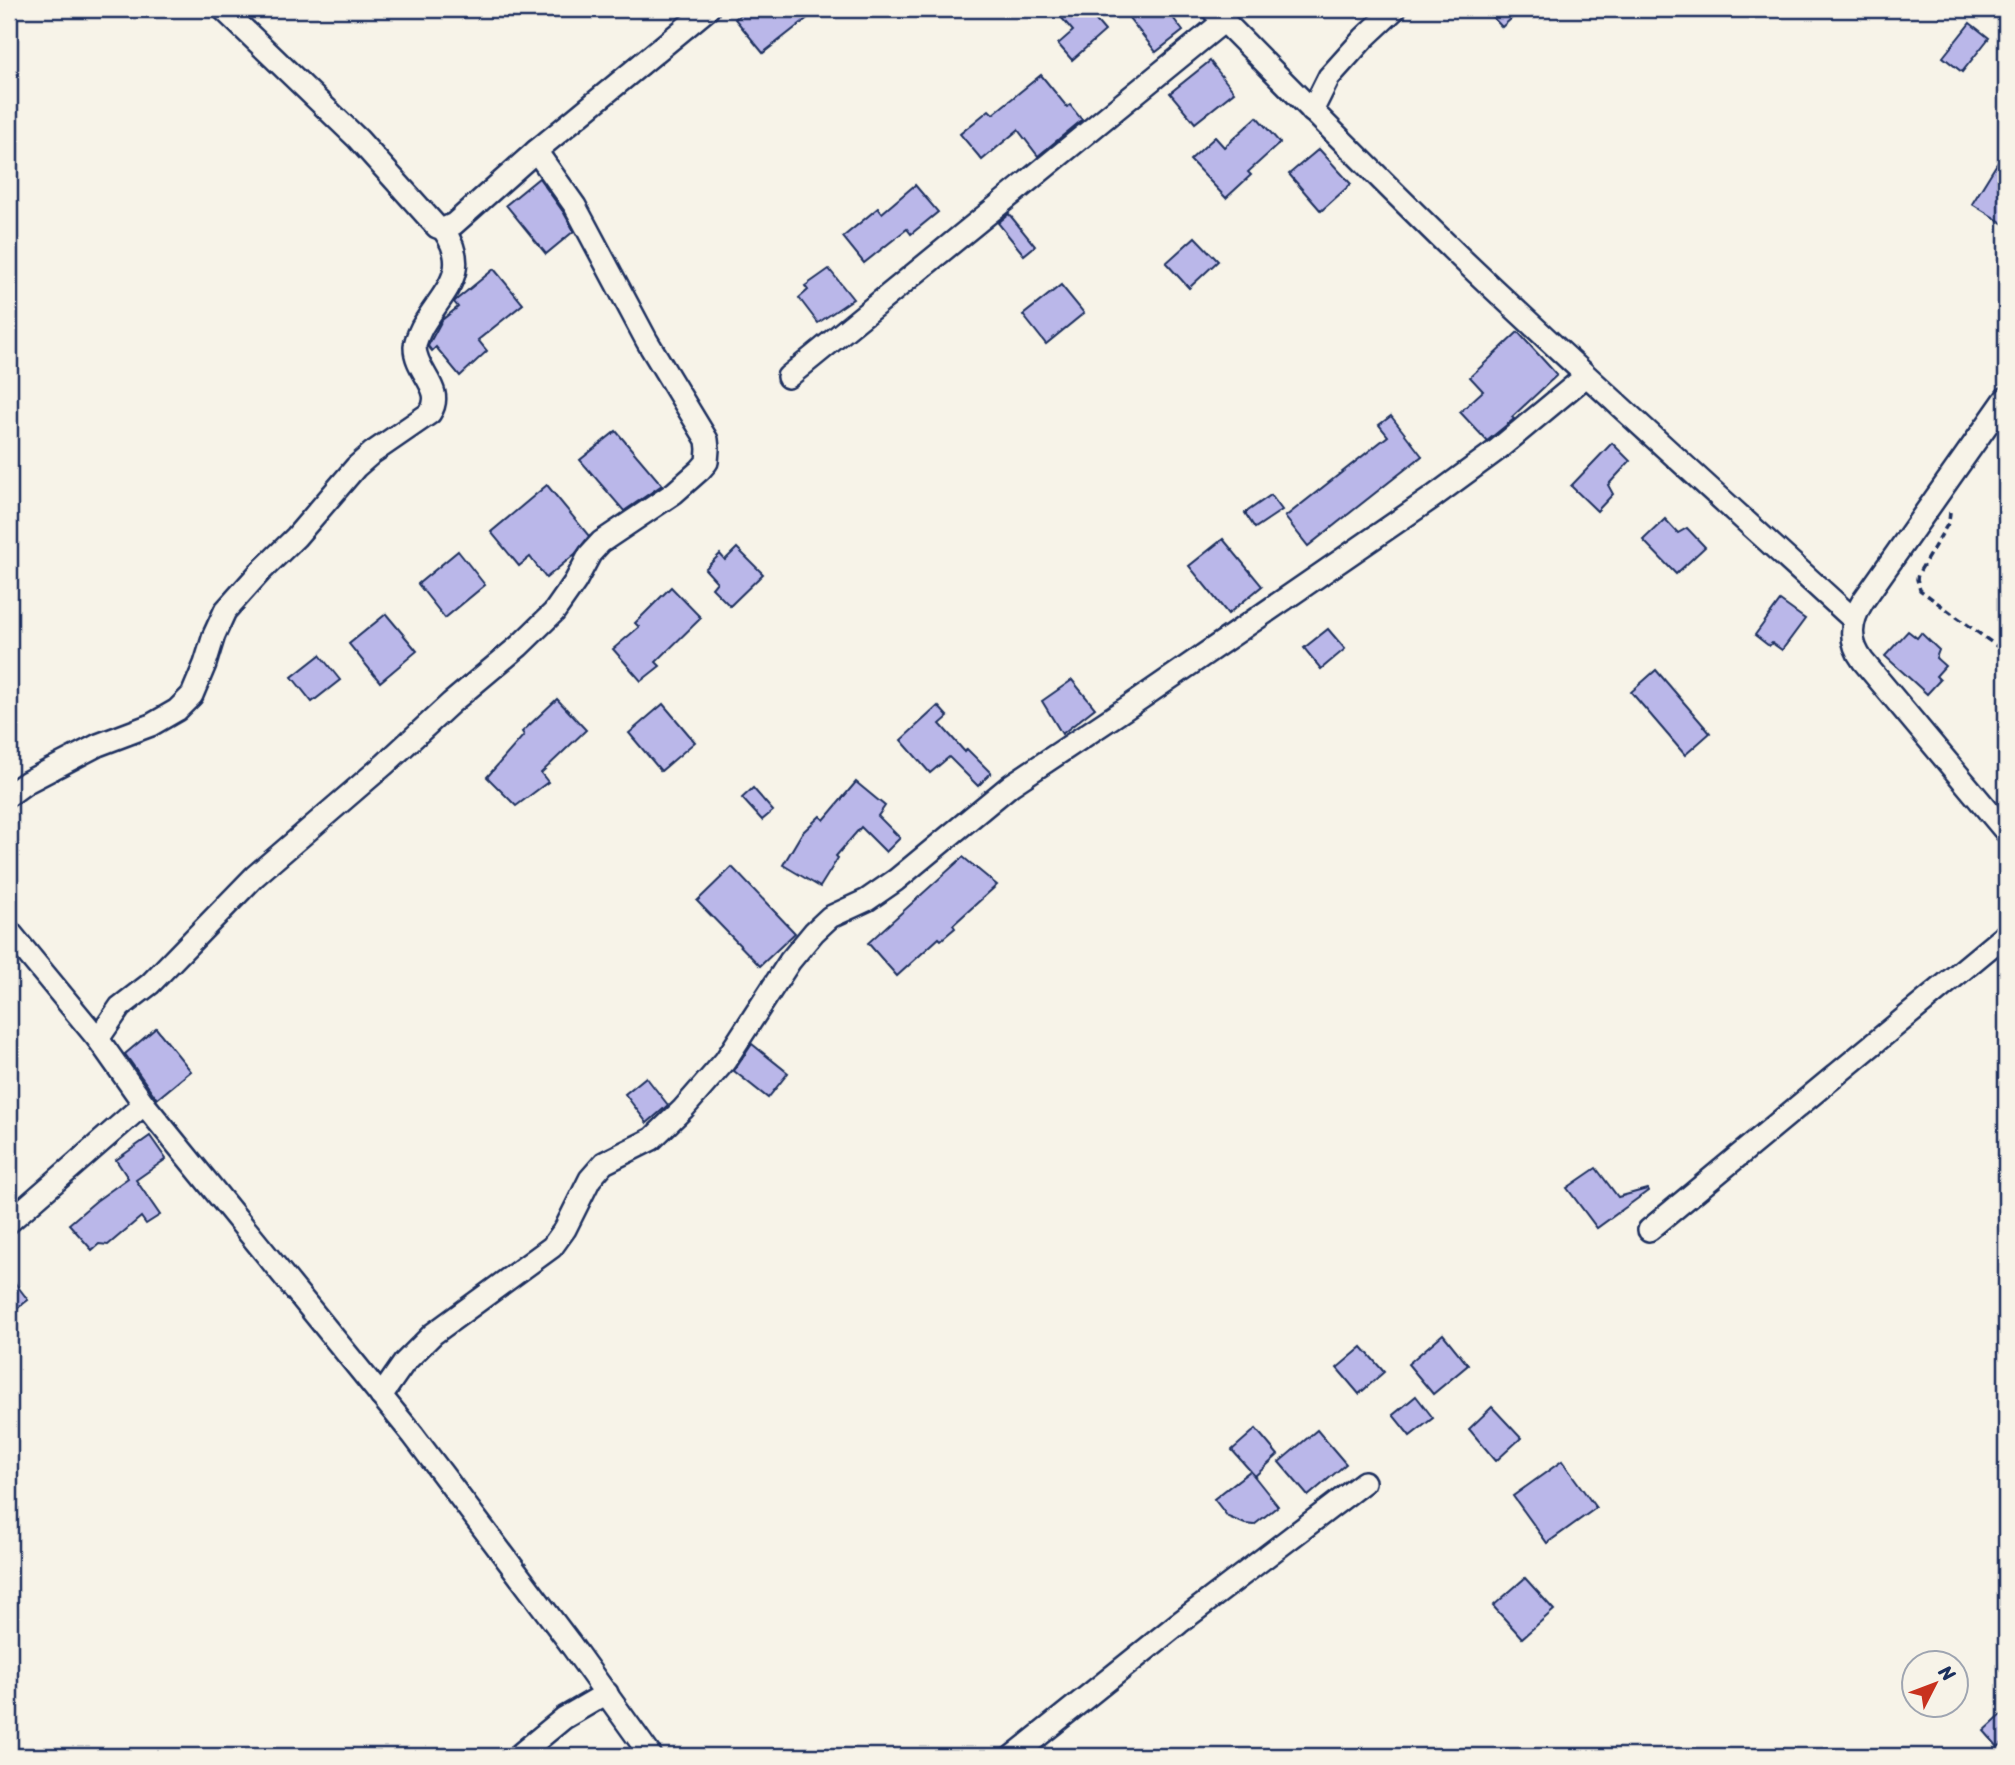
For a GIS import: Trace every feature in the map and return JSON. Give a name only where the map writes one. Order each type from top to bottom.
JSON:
[{"type":"street","points":[[223,9],[358,139],[432,223],[443,229],[454,224],[536,151],[708,9]]},
{"type":"street","points":[[1312,111],[1329,77],[1395,9]]},
{"type":"street","points":[[788,377],[1218,15],[1312,111],[1586,376],[1853,619]]},
{"type":"street","points":[[98,1040],[120,1007],[150,984],[256,876],[519,646],[554,612],[590,554],[601,542],[674,493],[707,462],[707,440],[647,341],[575,206],[536,151]]},
{"type":"street","points":[[9,795],[27,782],[98,745],[151,724],[177,710],[192,695],[225,611],[296,537],[356,467],[430,413],[435,406],[436,396],[414,346],[452,279],[457,264],[452,241],[443,229]]},
{"type":"street","points":[[381,1396],[404,1363],[433,1334],[552,1247],[565,1229],[590,1179],[604,1163],[652,1139],[683,1109],[725,1061],[790,961],[830,917],[896,880],[1011,785],[1132,705],[1433,497],[1497,450],[1586,376]]},
{"type":"street","points":[[2006,398],[1863,601],[1853,619],[1851,630],[1856,652],[2006,832]]},
{"type":"street","points":[[9,931],[98,1040],[144,1104],[413,1435],[607,1693],[651,1756]]},
{"type":"street","points":[[1649,1230],[2006,934]]},
{"type":"street","points":[[9,1222],[144,1104]]},
{"type":"street","points":[[1013,1756],[1364,1482]]},
{"type":"street","points":[[517,1756],[564,1718],[607,1693]]},
{"type":"path","points":[[1936,498],[1948,509],[1951,517],[1918,574],[1917,584],[1924,595],[2006,653]]},
{"type":"building","points":[[748,9],[819,9],[763,53],[735,19]]},
{"type":"building","points":[[1054,9],[1086,9],[1105,31],[1072,60],[1058,44],[1073,31]]},
{"type":"building","points":[[1122,9],[1187,9],[1174,19],[1183,31],[1156,52]]},
{"type":"building","points":[[1485,9],[1522,9],[1502,27]]},
{"type":"building","points":[[1970,23],[1989,38],[1962,72],[1943,57]]},
{"type":"building","points":[[1210,61],[1234,92],[1195,123],[1170,93]]},
{"type":"building","points":[[1041,75],[1067,107],[1070,105],[1082,120],[1038,156],[1018,130],[982,160],[960,134],[989,110],[993,114]]},
{"type":"building","points":[[1257,117],[1280,143],[1248,172],[1251,175],[1226,198],[1190,160],[1215,137],[1224,147]]},
{"type":"building","points":[[1319,149],[1351,184],[1321,211],[1289,174]]},
{"type":"building","points":[[2006,149],[2006,225],[1972,204]]},
{"type":"building","points":[[539,178],[574,231],[546,254],[506,205]]},
{"type":"building","points":[[915,185],[938,212],[911,234],[907,229],[864,263],[843,237],[878,208],[882,213]]},
{"type":"building","points":[[1009,214],[1035,246],[1024,255],[998,223]]},
{"type":"building","points":[[1195,237],[1218,261],[1189,288],[1166,263]]},
{"type":"building","points":[[494,269],[523,304],[478,340],[487,351],[460,376],[436,347],[432,351],[428,346],[442,320],[458,307],[454,302]]},
{"type":"building","points":[[829,269],[853,299],[818,323],[799,298],[808,290],[805,286]]},
{"type":"building","points":[[1061,285],[1084,313],[1046,344],[1023,315]]},
{"type":"building","points":[[1518,332],[1557,375],[1512,417],[1514,419],[1487,441],[1460,412],[1483,391],[1470,377]]},
{"type":"building","points":[[1391,416],[1422,456],[1308,546],[1285,517],[1388,436],[1379,425]]},
{"type":"building","points":[[616,431],[662,485],[624,511],[580,460]]},
{"type":"building","points":[[1612,443],[1630,461],[1608,485],[1613,494],[1597,511],[1571,486]]},
{"type":"building","points":[[547,485],[589,536],[575,554],[546,578],[530,557],[519,566],[491,532]]},
{"type":"building","points":[[1271,495],[1282,510],[1255,528],[1245,513]]},
{"type":"building","points":[[1665,519],[1678,533],[1687,528],[1705,547],[1676,574],[1643,540]]},
{"type":"building","points":[[1223,539],[1262,586],[1228,614],[1189,566]]},
{"type":"building","points":[[737,548],[763,574],[730,606],[712,588],[717,582],[705,569],[720,554],[725,560]]},
{"type":"building","points":[[458,551],[485,585],[445,618],[418,584]]},
{"type":"building","points":[[671,587],[701,618],[656,662],[660,666],[641,681],[613,649],[639,627],[635,623]]},
{"type":"building","points":[[1780,601],[1805,619],[1782,650],[1772,643],[1769,646],[1755,635]]},
{"type":"building","points":[[386,614],[417,651],[380,682],[349,644]]},
{"type":"building","points":[[1328,629],[1345,649],[1321,669],[1304,648]]},
{"type":"building","points":[[1908,631],[1917,638],[1921,633],[1939,650],[1936,658],[1945,666],[1936,676],[1940,680],[1927,694],[1885,656]]},
{"type":"building","points":[[320,655],[340,680],[312,702],[292,677]]},
{"type":"building","points":[[1656,670],[1710,733],[1685,755],[1631,692]]},
{"type":"building","points":[[1072,680],[1095,708],[1062,734],[1042,701]]},
{"type":"building","points":[[557,699],[586,730],[541,773],[548,782],[516,806],[487,777],[524,735],[522,732]]},
{"type":"building","points":[[663,704],[695,742],[661,771],[629,733]]},
{"type":"building","points":[[938,706],[948,717],[940,724],[965,752],[967,749],[991,773],[978,786],[949,757],[930,773],[901,740]]},
{"type":"building","points":[[856,782],[885,806],[878,816],[900,838],[886,852],[861,827],[836,856],[838,858],[820,887],[783,865],[802,833],[820,816],[824,820]]},
{"type":"building","points":[[753,788],[773,811],[762,820],[742,798]]},
{"type":"building","points":[[963,857],[997,885],[953,925],[955,928],[941,940],[939,938],[897,976],[868,943]]},
{"type":"building","points":[[732,867],[795,933],[760,966],[697,901]]},
{"type":"building","points":[[156,1028],[191,1071],[157,1099],[125,1054]]},
{"type":"building","points":[[752,1044],[788,1073],[768,1098],[734,1071]]},
{"type":"building","points":[[646,1077],[668,1105],[647,1123],[625,1094]]},
{"type":"building","points":[[150,1136],[166,1159],[136,1180],[160,1215],[146,1224],[141,1217],[108,1245],[99,1244],[92,1250],[69,1224],[128,1178],[116,1160]]},
{"type":"building","points":[[1596,1168],[1618,1197],[1647,1189],[1648,1191],[1597,1228],[1567,1188]]},
{"type":"building","points":[[9,1275],[28,1300],[9,1315]]},
{"type":"building","points":[[1443,1334],[1468,1365],[1433,1394],[1408,1364]]},
{"type":"building","points":[[1362,1347],[1384,1372],[1359,1394],[1337,1368]]},
{"type":"building","points":[[1416,1396],[1433,1418],[1410,1436],[1393,1415]]},
{"type":"building","points":[[1492,1407],[1521,1438],[1496,1461],[1469,1429]]},
{"type":"building","points":[[1256,1429],[1278,1455],[1255,1476],[1232,1450]]},
{"type":"building","points":[[1317,1430],[1346,1464],[1308,1496],[1279,1462]]},
{"type":"building","points":[[1562,1461],[1596,1508],[1547,1543],[1513,1496]]},
{"type":"building","points":[[1250,1471],[1278,1506],[1254,1525],[1228,1517],[1214,1499]]},
{"type":"building","points":[[1525,1578],[1554,1610],[1522,1638],[1493,1606]]},
{"type":"building","points":[[2006,1711],[2006,1740],[1998,1747],[1984,1731]]}]
